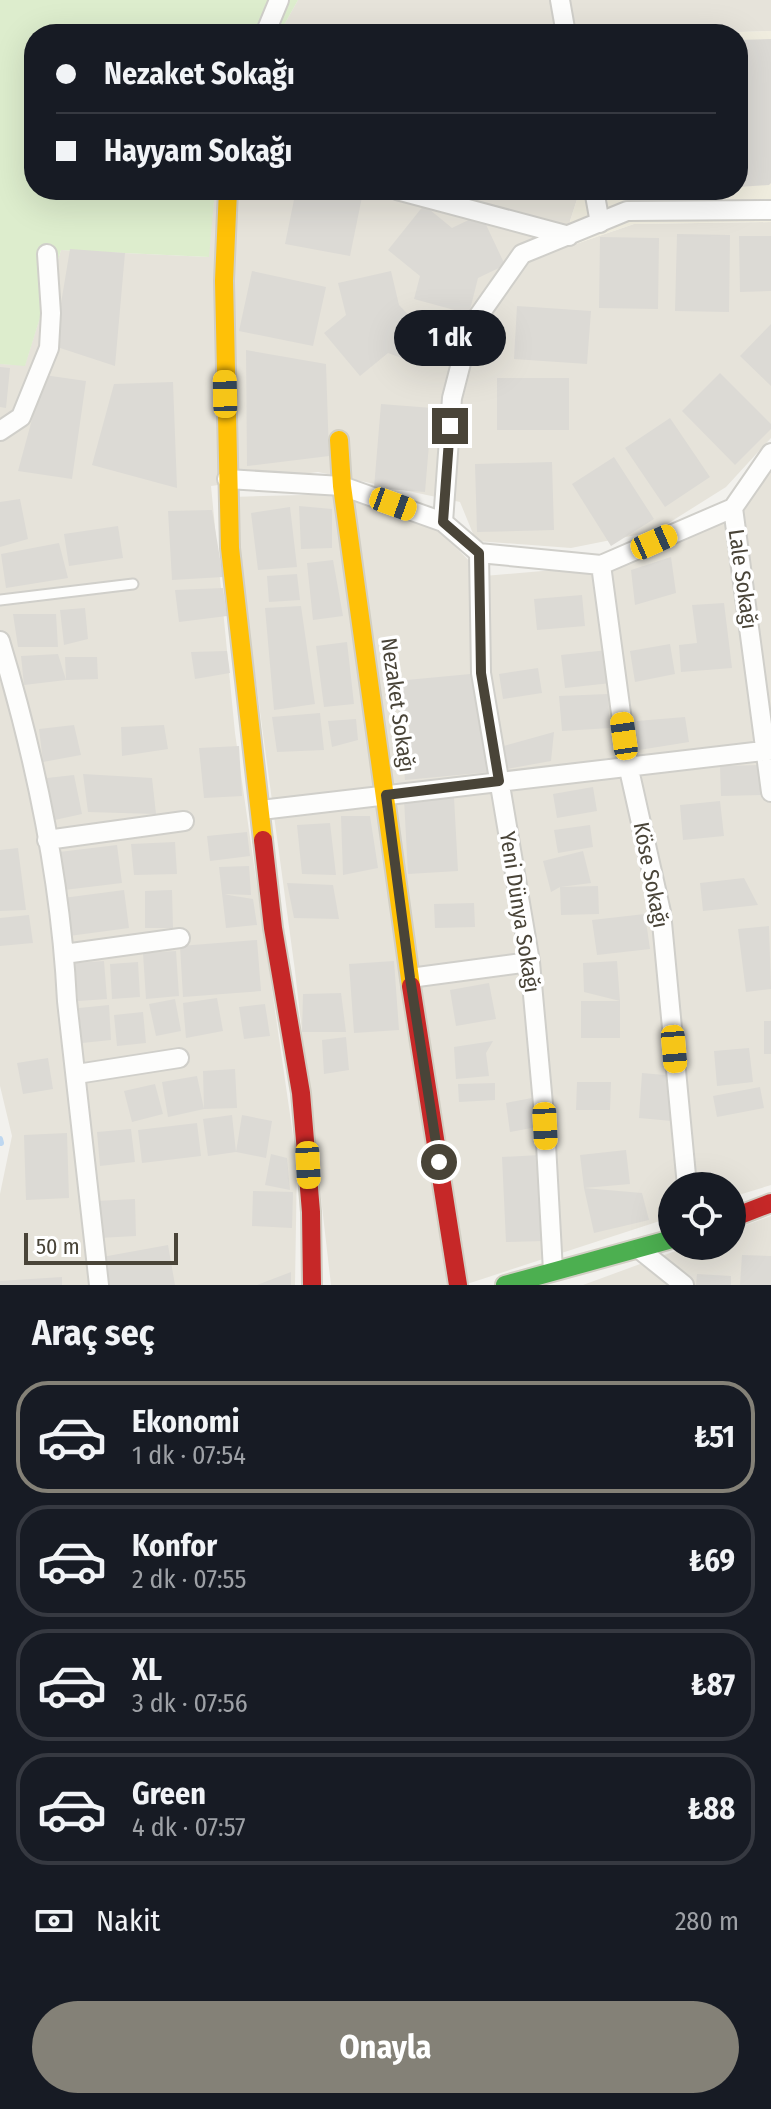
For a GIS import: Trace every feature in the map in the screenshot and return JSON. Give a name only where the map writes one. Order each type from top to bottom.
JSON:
[{"type":"street","points":[[269,24],[279,0]]},
{"type":"street","points":[[560,0],[564,24]]},
{"type":"street","points":[[228,200],[224,281],[230,548],[273,928],[301,1093],[310,1198],[312,1285]]},
{"type":"street","points":[[434,200],[569,236]]},
{"type":"street","points":[[596,200],[600,223]]},
{"type":"street","points":[[443,522],[452,398],[470,328],[522,254],[627,211],[771,210]]},
{"type":"street","points":[[0,431],[21,417],[49,348],[51,313],[47,254]]},
{"type":"street","name":"Nezaket Sokağı","points":[[339,440],[342,486],[410,978],[458,1285]]},
{"type":"street","points":[[227,479],[342,486],[443,522],[479,553],[601,565],[733,508],[771,453]]},
{"type":"street","name":"Lale Sokağı","points":[[733,508],[768,750],[771,792]]},
{"type":"street","name":"Yeni Dünya Sokağı","points":[[479,553],[481,673],[530,962],[545,1126],[553,1271]]},
{"type":"street","name":"Köse Sokağı","points":[[601,565],[628,765],[661,912],[686,1172]]},
{"type":"street","points":[[0,641],[24,720],[47,840],[64,954],[99,1285]]},
{"type":"street","points":[[261,810],[768,750]]},
{"type":"street","points":[[47,840],[184,821]]},
{"type":"street","points":[[64,954],[180,938]]},
{"type":"street","points":[[410,978],[530,962]]},
{"type":"street","points":[[77,1074],[179,1058]]},
{"type":"street","points":[[746,1213],[771,1203]]},
{"type":"street","points":[[505,1285],[658,1243]]},
{"type":"street","points":[[639,1249],[684,1285]]},
{"type":"lane","points":[[0,600],[133,584]]},
{"type":"shaded area","points":[[298,0],[771,0],[771,31],[748,32],[748,24],[285,24]]},
{"type":"shaded area","points":[[771,31],[771,222],[634,224],[567,247],[577,200],[748,200],[748,32]]},
{"type":"shaded area","points":[[214,200],[577,200],[567,247],[634,224],[771,222],[771,438],[726,487],[656,531],[571,548],[476,541],[460,502],[318,472],[211,486],[235,733],[297,1163],[295,1285],[0,1285],[0,1194],[12,1136],[0,1086],[0,364],[25,365],[61,250],[208,257]]},
{"type":"shaded area","points":[[771,461],[771,1185],[746,1193],[746,1172],[658,1172],[658,1222],[464,1285],[331,1285],[295,971],[231,497],[340,494],[430,521],[484,576],[600,566],[708,524]]},
{"type":"shaded area","points":[[771,1216],[771,1285],[583,1285],[658,1257],[658,1260],[746,1260],[746,1225]]},
{"type":"green space","points":[[0,0],[298,0],[285,24],[24,24],[24,200],[214,200],[209,257],[61,250],[25,366],[0,364]]},
{"type":"building","points":[[771,39],[769,185],[748,186],[748,40]]},
{"type":"building","points":[[294,200],[361,200],[350,256],[285,244]]},
{"type":"building","points":[[424,205],[452,228],[481,214],[505,265],[478,278],[469,314],[414,299],[420,276],[388,250]]},
{"type":"building","points":[[677,234],[730,235],[729,312],[675,311]]},
{"type":"building","points":[[739,236],[771,236],[771,291],[740,292]]},
{"type":"building","points":[[600,237],[659,238],[658,309],[599,308]]},
{"type":"building","points":[[70,249],[125,253],[115,366],[54,346]]},
{"type":"building","points":[[252,271],[326,287],[313,346],[239,331]]},
{"type":"building","points":[[391,271],[399,305],[421,328],[410,361],[388,353],[360,376],[324,333],[346,315],[338,283]]},
{"type":"building","points":[[517,306],[591,311],[587,364],[514,359]]},
{"type":"building","points":[[771,324],[771,386],[740,356]]},
{"type":"building","points":[[246,350],[326,364],[329,456],[247,466]]},
{"type":"building","points":[[0,367],[10,368],[6,408],[0,407]]},
{"type":"building","points":[[720,373],[771,424],[771,429],[735,465],[682,411]]},
{"type":"building","points":[[44,375],[86,381],[72,479],[18,471]]},
{"type":"building","points":[[497,378],[569,378],[569,430],[497,430]]},
{"type":"building","points":[[173,382],[177,488],[92,465],[114,384]]},
{"type":"building","points":[[381,404],[432,408],[425,492],[374,488]]},
{"type":"building","points":[[670,418],[710,477],[665,507],[625,448]]},
{"type":"building","points":[[614,457],[654,519],[611,546],[572,484]]},
{"type":"building","points":[[552,462],[554,530],[477,532],[475,464]]},
{"type":"building","points":[[20,499],[28,539],[0,547],[0,502]]},
{"type":"building","points":[[299,506],[332,509],[332,548],[301,549]]},
{"type":"building","points":[[290,507],[297,567],[258,570],[251,513]]},
{"type":"building","points":[[212,510],[223,577],[172,580],[168,511]]},
{"type":"building","points":[[118,526],[123,558],[69,566],[64,534]]},
{"type":"building","points":[[59,543],[68,578],[6,588],[1,554]]},
{"type":"building","points":[[671,557],[676,593],[635,605],[631,570]]},
{"type":"building","points":[[333,560],[343,616],[313,620],[307,563]]},
{"type":"building","points":[[297,574],[300,600],[269,602],[267,576]]},
{"type":"building","points":[[223,588],[227,616],[179,622],[175,590]]},
{"type":"building","points":[[582,595],[585,626],[537,630],[534,599]]},
{"type":"building","points":[[724,603],[732,668],[681,672],[679,645],[697,643],[692,605]]},
{"type":"building","points":[[301,606],[315,704],[274,710],[265,608]]},
{"type":"building","points":[[85,608],[88,639],[64,645],[60,610]]},
{"type":"building","points":[[13,614],[56,614],[58,647],[18,647]]},
{"type":"building","points":[[347,642],[354,704],[324,707],[316,646]]},
{"type":"building","points":[[670,644],[675,674],[635,682],[630,651]]},
{"type":"building","points":[[608,650],[611,683],[565,688],[561,655]]},
{"type":"building","points":[[227,651],[230,673],[195,679],[191,652]]},
{"type":"building","points":[[58,654],[66,680],[24,685],[21,656]]},
{"type":"building","points":[[65,657],[97,657],[98,679],[66,680]]},
{"type":"building","points":[[538,668],[542,693],[503,699],[499,674]]},
{"type":"building","points":[[481,673],[490,772],[405,780],[396,681]]},
{"type":"building","points":[[608,694],[610,728],[562,731],[559,696]]},
{"type":"building","points":[[320,713],[324,750],[277,752],[272,717]]},
{"type":"building","points":[[685,717],[689,742],[639,750],[637,721]]},
{"type":"building","points":[[356,719],[358,740],[332,747],[328,721]]},
{"type":"building","points":[[74,725],[81,755],[43,762],[39,729]]},
{"type":"building","points":[[164,725],[168,749],[122,756],[121,727]]},
{"type":"building","points":[[554,732],[551,761],[506,769],[500,747]]},
{"type":"building","points":[[239,746],[242,796],[204,798],[199,748]]},
{"type":"building","points":[[761,765],[761,795],[721,796],[720,766]]},
{"type":"building","points":[[83,774],[152,778],[156,814],[88,812]]},
{"type":"building","points":[[74,775],[82,814],[50,821],[47,778]]},
{"type":"building","points":[[593,787],[597,811],[557,818],[553,794]]},
{"type":"building","points":[[454,797],[458,871],[408,874],[404,799]]},
{"type":"building","points":[[720,801],[724,836],[683,840],[680,805]]},
{"type":"building","points":[[341,816],[370,816],[378,868],[343,875]]},
{"type":"building","points":[[330,823],[336,875],[302,874],[297,825]]},
{"type":"building","points":[[590,825],[593,847],[558,853],[554,830]]},
{"type":"building","points":[[247,832],[250,856],[210,861],[207,836]]},
{"type":"building","points":[[175,842],[177,874],[134,875],[131,844]]},
{"type":"building","points":[[117,845],[122,883],[64,890],[59,852]]},
{"type":"building","points":[[18,848],[26,910],[0,911],[0,850]]},
{"type":"building","points":[[583,851],[591,883],[560,887],[551,892],[543,861]]},
{"type":"building","points":[[249,866],[251,895],[222,894],[219,867]]},
{"type":"building","points":[[744,878],[758,905],[703,911],[700,883]]},
{"type":"building","points":[[287,883],[333,885],[339,919],[294,918]]},
{"type":"building","points":[[598,886],[599,914],[561,915],[560,887]]},
{"type":"building","points":[[124,890],[129,928],[69,936],[63,898]]},
{"type":"building","points":[[172,890],[173,928],[145,928],[145,891]]},
{"type":"building","points":[[222,894],[253,899],[257,925],[226,928]]},
{"type":"building","points":[[474,903],[475,927],[435,928],[434,904]]},
{"type":"building","points":[[645,914],[650,949],[597,955],[592,920]]},
{"type":"building","points":[[29,915],[33,943],[0,946],[0,918]]},
{"type":"building","points":[[769,926],[771,989],[746,992],[738,929]]},
{"type":"building","points":[[257,940],[261,991],[183,997],[180,946]]},
{"type":"building","points":[[176,951],[179,996],[146,999],[143,953]]},
{"type":"building","points":[[104,961],[107,999],[78,1001],[75,963]]},
{"type":"building","points":[[394,961],[399,1030],[354,1033],[349,964]]},
{"type":"building","points":[[617,961],[620,1001],[584,992],[583,963]]},
{"type":"building","points":[[138,962],[140,997],[112,999],[110,964]]},
{"type":"building","points":[[489,983],[496,1019],[456,1026],[450,990]]},
{"type":"building","points":[[341,993],[346,1032],[302,1032],[303,994]]},
{"type":"building","points":[[217,998],[223,1031],[186,1038],[183,1003]]},
{"type":"building","points":[[175,999],[181,1031],[156,1036],[149,1004]]},
{"type":"building","points":[[581,1001],[620,1001],[620,1038],[581,1038]]},
{"type":"building","points":[[265,1004],[270,1036],[244,1039],[239,1007]]},
{"type":"building","points":[[109,1005],[111,1040],[82,1043],[79,1008]]},
{"type":"building","points":[[143,1012],[146,1043],[117,1046],[114,1015]]},
{"type":"building","points":[[764,1021],[771,1021],[771,1054],[764,1054]]},
{"type":"building","points":[[346,1037],[349,1070],[324,1074],[322,1040]]},
{"type":"building","points":[[493,1041],[486,1053],[489,1076],[456,1079],[454,1047]]},
{"type":"building","points":[[749,1048],[753,1082],[717,1086],[714,1051]]},
{"type":"building","points":[[48,1058],[53,1089],[23,1094],[17,1063]]},
{"type":"building","points":[[235,1069],[237,1108],[204,1109],[203,1071]]},
{"type":"building","points":[[642,1073],[676,1076],[672,1121],[639,1118]]},
{"type":"building","points":[[197,1076],[204,1109],[168,1117],[162,1082]]},
{"type":"building","points":[[577,1082],[611,1082],[610,1110],[576,1110]]},
{"type":"building","points":[[495,1083],[495,1100],[459,1102],[458,1084]]},
{"type":"building","points":[[155,1084],[163,1114],[132,1122],[124,1091]]},
{"type":"building","points":[[760,1087],[764,1108],[717,1117],[713,1096]]},
{"type":"building","points":[[532,1098],[537,1127],[510,1132],[506,1103]]},
{"type":"building","points":[[232,1115],[236,1152],[208,1156],[203,1119]]},
{"type":"building","points":[[242,1115],[272,1121],[266,1158],[236,1152]]},
{"type":"building","points":[[197,1123],[201,1156],[142,1163],[138,1130]]},
{"type":"building","points":[[131,1129],[135,1162],[100,1166],[97,1132]]},
{"type":"building","points":[[67,1133],[69,1198],[26,1200],[24,1135]]},
{"type":"building","points":[[626,1150],[630,1184],[584,1188],[580,1155]]},
{"type":"building","points":[[271,1154],[287,1158],[290,1190],[265,1185]]},
{"type":"building","points":[[540,1155],[544,1241],[506,1242],[502,1157]]},
{"type":"building","points":[[584,1188],[642,1193],[649,1220],[594,1233]]},
{"type":"building","points":[[253,1191],[293,1192],[292,1228],[252,1226]]},
{"type":"building","points":[[135,1199],[136,1236],[99,1238],[97,1201]]},
{"type":"building","points":[[168,1245],[175,1285],[107,1285],[102,1257]]},
{"type":"building","points":[[746,1255],[771,1256],[771,1285],[740,1285],[742,1260],[746,1260]]},
{"type":"building","points":[[291,1272],[291,1285],[257,1285]]},
{"type":"building","points":[[697,1274],[731,1276],[731,1285],[696,1285]]},
{"type":"building","points":[[62,1277],[62,1285],[0,1285],[0,1281]]},
{"type":"waterway","points":[[0,1139],[1,1143]]},
{"type":"traffic: fast","points":[[505,1285],[658,1243]]},
{"type":"traffic: slow","points":[[228,200],[224,281],[230,548],[263,840]]},
{"type":"traffic: slow","points":[[339,440],[342,486],[411,986]]},
{"type":"traffic: jam","points":[[263,840],[273,928],[301,1093],[311,1212],[312,1285]]},
{"type":"traffic: jam","points":[[411,986],[458,1285]]},
{"type":"traffic: jam","points":[[746,1213],[771,1203]]},
{"type":"route","points":[[439,1162],[410,978],[386,795],[499,781],[481,673],[479,553],[443,522],[450,426]]}]
